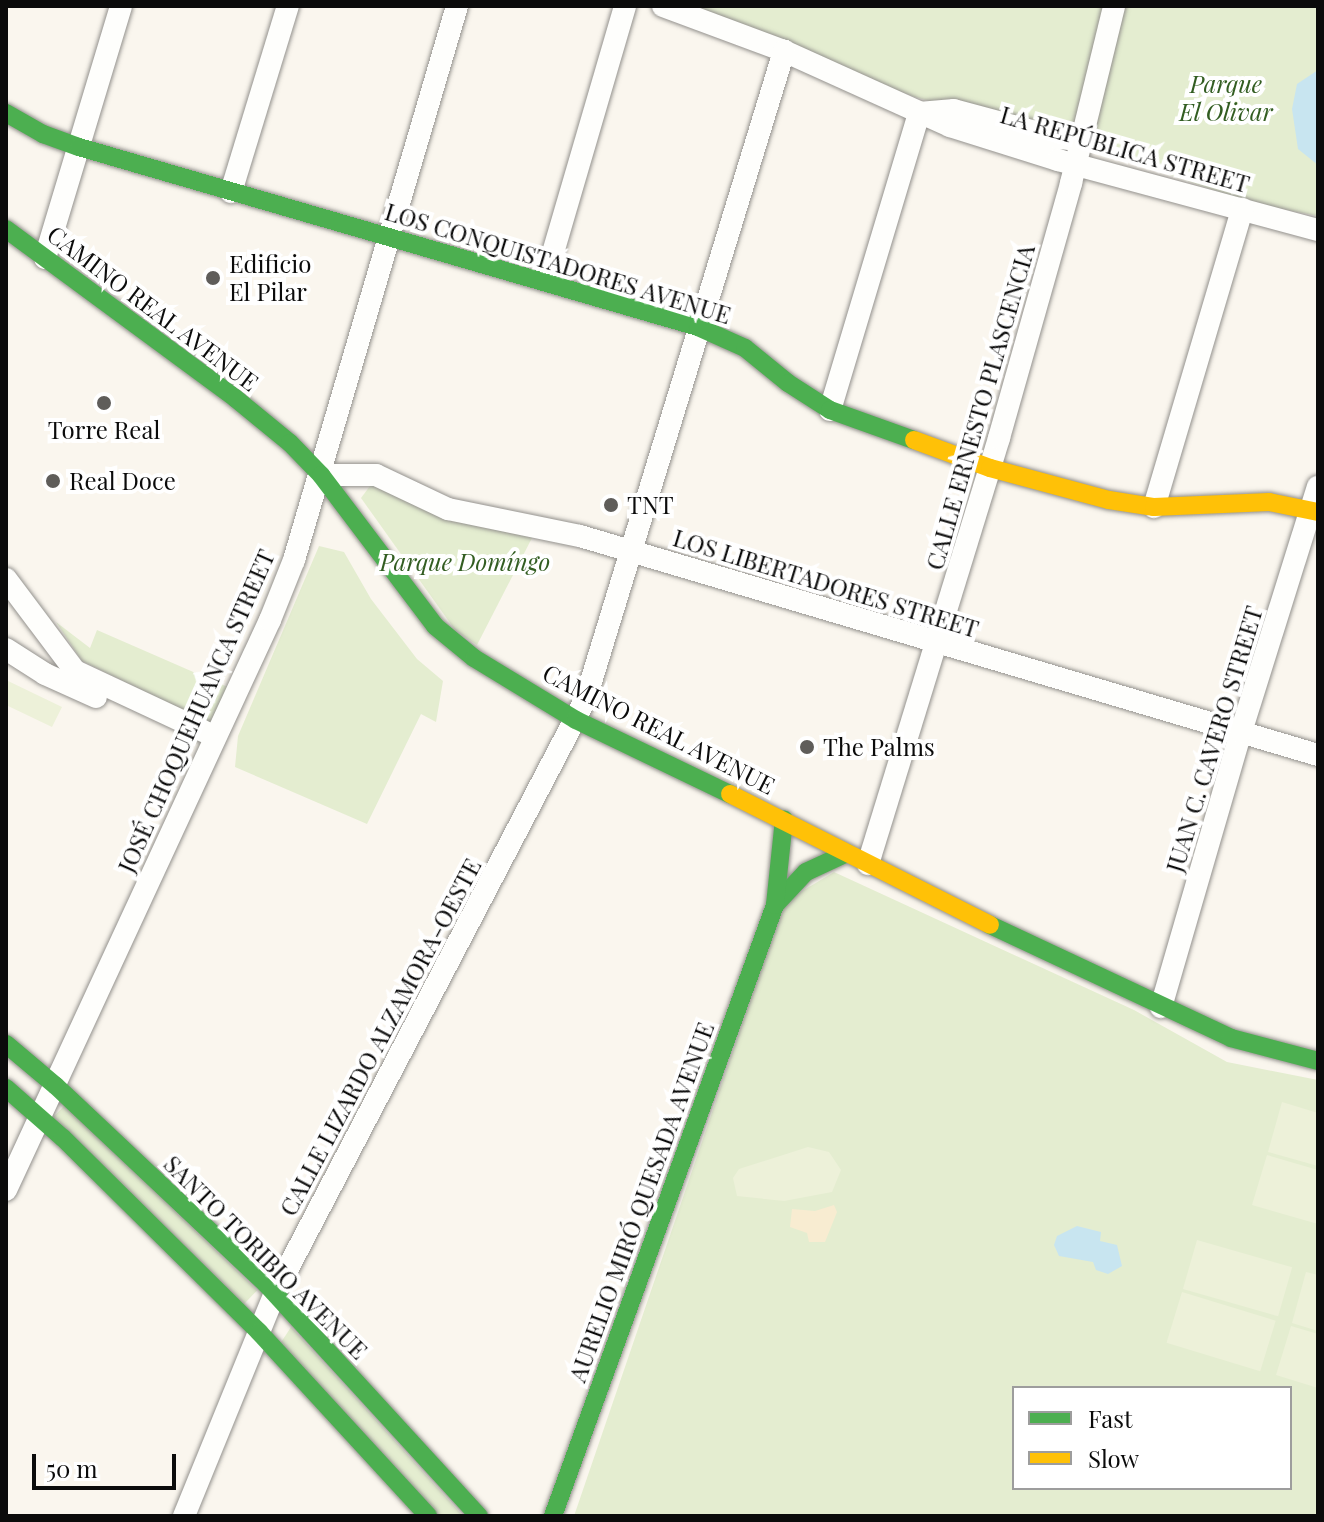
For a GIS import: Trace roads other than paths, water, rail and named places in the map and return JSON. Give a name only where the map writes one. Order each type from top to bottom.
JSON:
[{"type":"main road","name":"LOS CONQUISTADORES AVENUE","points":[[6,113],[43,134],[79,147],[545,280],[698,327],[745,348],[788,383],[830,410],[990,468],[1109,500],[1154,507],[1269,502],[1314,511]]},
{"type":"main road","name":"CAMINO REAL AVENUE","points":[[6,229],[235,398],[290,443],[321,475],[435,626],[474,658],[576,720],[784,819],[868,864],[1161,1007],[1249,1044],[1318,1061]]},
{"type":"main road","name":"AURELIO MIRÓ QUESADA AVENUE","points":[[553,1516],[775,905],[782,864],[784,819]]},
{"type":"main road","name":"AURELIO MIRÓ QUESADA AVENUE","points":[[775,905],[806,872],[847,853]]},
{"type":"main road","name":"SANTO TORIBIO AVENUE","points":[[6,1044],[56,1086],[275,1293],[479,1516]]},
{"type":"main road","points":[[6,1088],[39,1116],[259,1332],[428,1516]]},
{"type":"street","points":[[45,258],[121,6]]},
{"type":"street","points":[[231,192],[288,6]]},
{"type":"street","name":"JOSÉ CHOQUEHUANCA STREET","points":[[6,1190],[211,741],[270,620],[321,475],[457,6]]},
{"type":"street","points":[[545,280],[625,6]]},
{"type":"street","name":"LA REPÚBLICA STREET","points":[[663,6],[784,51],[950,126],[1075,164],[1318,230]]},
{"type":"street","name":"CALLE ERNESTO PLASCENCIA","points":[[868,864],[939,644],[990,468],[1075,164],[1114,6]]},
{"type":"street","name":"CALLE LIZARDO ALZAMORA-OESTE","points":[[184,1516],[275,1293],[576,720],[632,553],[784,51]]},
{"type":"street","name":"LA REPÚBLICA STREET","points":[[919,113],[954,110],[1058,138],[1070,139],[1083,131]]},
{"type":"street","points":[[830,410],[919,113]]},
{"type":"street","points":[[1154,507],[1242,209]]},
{"type":"street","name":"LOS LIBERTADORES STREET","points":[[321,475],[376,475],[448,509],[580,536],[1318,755]]},
{"type":"street","name":"JUAN C. CAVERO STREET","points":[[1161,1007],[1241,732],[1314,511],[1318,487]]},
{"type":"street","points":[[6,579],[75,671],[211,741]]},
{"type":"street","points":[[28,664],[38,665],[49,661],[53,641]]},
{"type":"street","points":[[6,649],[62,683],[211,741]]},
{"type":"water","points":[[1318,70],[1318,165],[1298,149],[1292,109],[1297,84]]},
{"type":"water","points":[[1077,1226],[1101,1232],[1100,1241],[1117,1245],[1122,1266],[1108,1274],[1096,1270],[1093,1262],[1059,1256],[1054,1245],[1057,1236]]},
{"type":"place","name":"Edificio El Pilar","points":[[213,278]]},
{"type":"place","name":"Torre Real","points":[[104,403]]},
{"type":"place","name":"Real Doce","points":[[53,481]]},
{"type":"place","name":"TNT","points":[[611,505]]},
{"type":"place","name":"The Palms","points":[[807,747]]},
{"type":"park label","name":"Parque El Olivar","points":[[1226,98]]},
{"type":"park label","name":"Parque Domíngo","points":[[465,562]]}]
